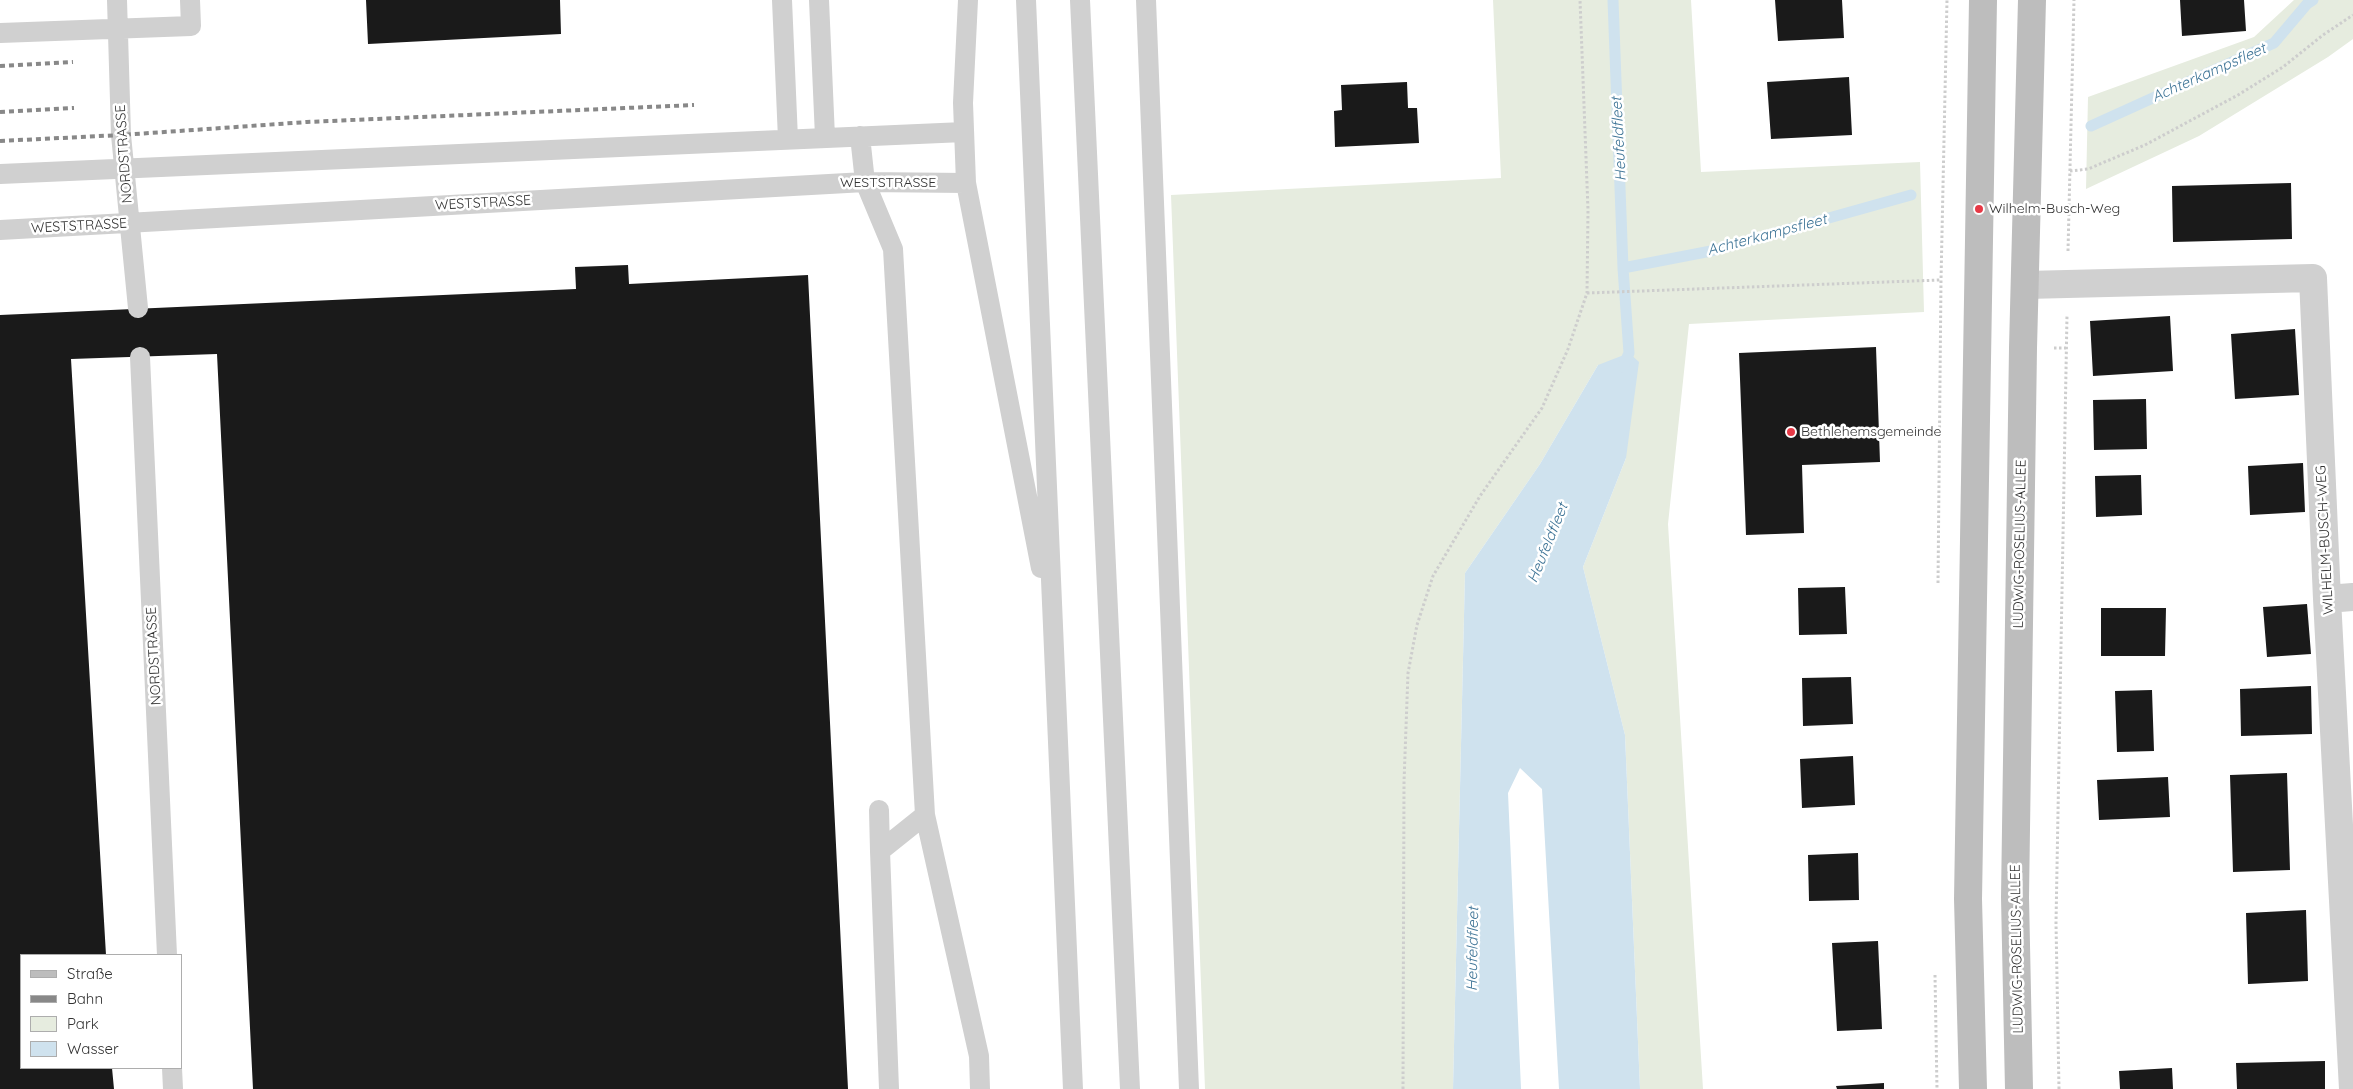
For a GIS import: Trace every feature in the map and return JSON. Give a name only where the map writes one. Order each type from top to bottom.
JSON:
[{"type":"main road","points":[[1973,1089],[1968,899],[1983,0]]},
{"type":"main road","name":"LUDWIG-ROSELIUS-ALLEE","points":[[2019,1089],[2015,897],[2032,0]]},
{"type":"street","name":"WILHELM-BUSCH-WEG","points":[[2026,285],[2313,278],[2340,598],[2353,1089]]},
{"type":"lane","name":"NORDSTRASSE","points":[[117,0],[121,135],[128,223],[138,308]]},
{"type":"lane","points":[[0,33],[192,26],[190,0]]},
{"type":"lane","points":[[782,0],[788,139]]},
{"type":"lane","points":[[819,0],[826,137]]},
{"type":"lane","points":[[968,0],[963,103],[966,183],[1054,637]]},
{"type":"lane","points":[[1026,0],[1073,1089]]},
{"type":"lane","points":[[1080,0],[1130,1089]]},
{"type":"lane","points":[[1146,0],[1189,1089]]},
{"type":"lane","points":[[0,174],[964,132]]},
{"type":"lane","points":[[860,136],[865,182],[893,248],[925,815],[979,1056],[980,1089]]},
{"type":"lane","name":"WESTSTRASSE","points":[[0,230],[865,182],[966,183]]},
{"type":"lane","name":"NORDSTRASSE","points":[[140,358],[167,954]]},
{"type":"lane","points":[[878,810],[890,1089]]},
{"type":"lane","points":[[880,851],[925,815]]},
{"type":"lane","points":[[172,1069],[174,1089]]},
{"type":"path","points":[[1403,1089],[1404,773],[1408,673],[1417,624],[1433,576],[1480,496],[1542,408],[1568,349],[1587,293],[1588,210],[1580,0]]},
{"type":"path","points":[[1587,293],[1940,280],[1947,0]]},
{"type":"path","points":[[2059,1089],[2056,923],[2074,0]]},
{"type":"path","points":[[2070,171],[2088,169],[2145,145],[2238,95],[2283,67],[2323,35],[2353,15]]},
{"type":"green space","points":[[1493,0],[1691,0],[1701,172],[1920,162],[1924,312],[1689,324],[1668,524],[1703,1089],[1640,1089],[1625,735],[1583,567],[1626,458],[1598,365],[1540,464],[1465,573],[1453,1089],[1205,1089],[1171,195],[1501,178]]},
{"type":"green space","points":[[2294,0],[2353,0],[2353,39],[2328,57],[2199,136],[2086,189],[2088,97],[2254,37]]},
{"type":"water","points":[[1629,353],[1639,362],[1626,458],[1583,567],[1625,735],[1640,1089],[1559,1089],[1542,789],[1520,768],[1508,793],[1521,1089],[1453,1089],[1465,573],[1540,464],[1598,365]]},
{"type":"building","points":[[366,0],[560,0],[561,34],[368,44]]},
{"type":"building","points":[[1775,0],[1842,0],[1844,38],[1778,41]]},
{"type":"building","points":[[2180,0],[2244,0],[2246,31],[2182,36]]},
{"type":"building","points":[[1849,77],[1852,135],[1771,139],[1767,82]]},
{"type":"building","points":[[1407,82],[1408,108],[1417,108],[1419,143],[1335,147],[1334,111],[1342,110],[1341,85]]},
{"type":"building","points":[[2291,183],[2292,239],[2173,242],[2172,186]]},
{"type":"building","points":[[628,265],[629,284],[808,275],[848,1089],[253,1089],[217,354],[71,359],[106,954],[20,954],[20,1069],[112,1069],[114,1089],[0,1089],[0,315],[576,289],[575,267]]},
{"type":"building","points":[[2170,316],[2173,371],[2093,376],[2090,321]]},
{"type":"building","points":[[2295,329],[2299,395],[2235,399],[2231,334]]},
{"type":"building","points":[[1876,347],[1880,462],[1802,465],[1804,533],[1746,535],[1739,353]]},
{"type":"building","points":[[2146,399],[2147,449],[2094,450],[2093,400]]},
{"type":"building","points":[[2303,463],[2305,512],[2250,515],[2248,466]]},
{"type":"building","points":[[2141,475],[2142,515],[2096,517],[2095,476]]},
{"type":"building","points":[[1845,587],[1847,634],[1799,635],[1798,588]]},
{"type":"building","points":[[2307,604],[2311,654],[2267,657],[2263,607]]},
{"type":"building","points":[[2101,608],[2166,608],[2165,656],[2101,656]]},
{"type":"building","points":[[1851,677],[1853,724],[1803,726],[1802,678]]},
{"type":"building","points":[[2311,686],[2312,734],[2241,736],[2240,689]]},
{"type":"building","points":[[2152,690],[2154,751],[2117,752],[2115,691]]},
{"type":"building","points":[[1853,756],[1855,805],[1802,808],[1800,759]]},
{"type":"building","points":[[2287,773],[2290,870],[2233,872],[2230,775]]},
{"type":"building","points":[[2168,777],[2170,817],[2099,820],[2097,780]]},
{"type":"building","points":[[1858,853],[1859,900],[1809,901],[1808,855]]},
{"type":"building","points":[[2306,910],[2308,981],[2248,984],[2246,913]]},
{"type":"building","points":[[1878,941],[1882,1029],[1837,1031],[1832,943]]},
{"type":"building","points":[[2325,1061],[2325,1089],[2237,1089],[2236,1063]]},
{"type":"building","points":[[2172,1068],[2173,1089],[2120,1089],[2119,1071]]},
{"type":"building","points":[[1884,1083],[1884,1089],[1837,1089],[1836,1086]]},
{"type":"waterway","name":"Heufeldfleet","points":[[1613,0],[1623,268],[1629,353],[1623,367]]},
{"type":"waterway","name":"Achterkampsfleet","points":[[2091,126],[2274,43],[2307,4],[2313,0]]},
{"type":"waterway","name":"Achterkampsfleet","points":[[1623,268],[1711,251],[1911,195]]},
{"type":"railway","points":[[0,66],[73,62]]},
{"type":"railway","points":[[0,141],[307,122],[694,105]]},
{"type":"railway","points":[[0,112],[74,108]]},
{"type":"place","name":"Wilhelm-Busch-Weg","points":[[1979,209]]},
{"type":"place","name":"Bethlehemsgemeinde","points":[[1791,432]]}]
